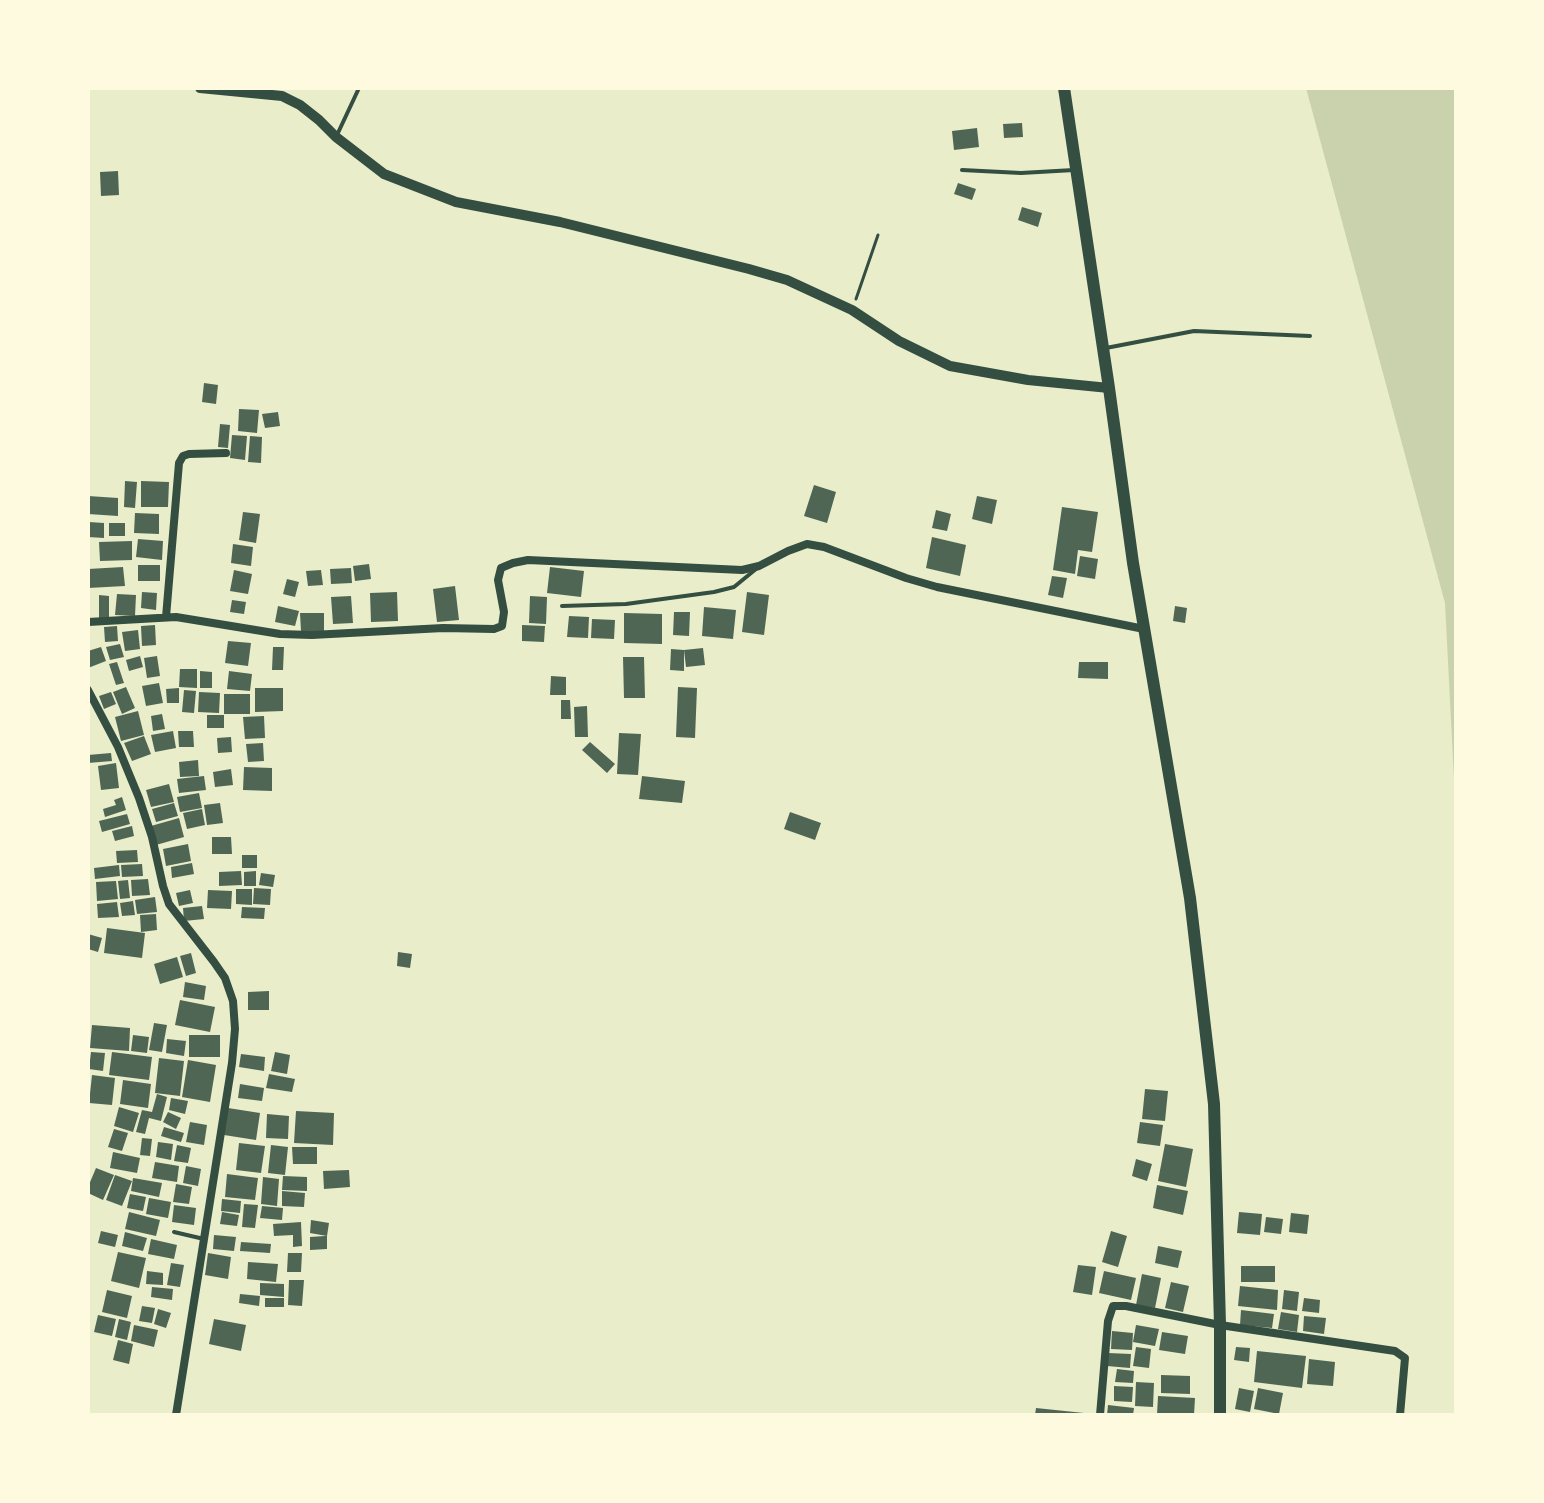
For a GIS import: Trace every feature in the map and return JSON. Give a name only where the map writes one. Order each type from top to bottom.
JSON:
[{"type":"main road","points":[[1064,88],[1144,629],[1190,898],[1215,1131],[1220,1415]]},
{"type":"street","points":[[200,88],[282,96],[300,105],[384,174],[456,202],[560,222],[787,280],[852,310],[899,341],[950,366],[1028,380],[1109,388]]},
{"type":"street","points":[[166,617],[179,463],[183,456],[189,454],[226,453]]},
{"type":"street","points":[[88,622],[166,617],[216,622],[280,634],[312,635],[443,628],[494,629],[502,626],[504,612],[498,580],[501,568],[513,563],[528,560],[742,570],[759,566],[807,544],[824,547],[937,587],[1144,629]]},
{"type":"street","points":[[88,690],[118,747],[139,798],[169,904],[220,970],[233,1001],[235,1029],[232,1063],[176,1415]]},
{"type":"street","points":[[1100,1415],[1108,1321],[1113,1306],[1395,1351],[1405,1358],[1400,1415]]},
{"type":"lane","points":[[336,137],[359,88]]},
{"type":"lane","points":[[962,170],[1021,173],[1077,170]]},
{"type":"lane","points":[[1103,349],[1194,331],[1310,336]]},
{"type":"lane","points":[[562,606],[626,604],[714,592],[734,587],[759,566]]},
{"type":"lane","points":[[174,1232],[204,1239]]},
{"type":"path","points":[[852,310],[878,235]]},
{"type":"green space","points":[[1306,88],[1456,88],[1456,818],[1445,603]]},
{"type":"building","points":[[1022,123],[1023,137],[1004,138],[1003,124]]},
{"type":"building","points":[[977,128],[979,147],[954,150],[952,131]]},
{"type":"building","points":[[118,171],[119,195],[101,196],[100,172]]},
{"type":"building","points":[[958,183],[976,189],[972,200],[954,194]]},
{"type":"building","points":[[1022,207],[1042,213],[1038,227],[1018,220]]},
{"type":"building","points":[[204,383],[218,385],[216,404],[202,402]]},
{"type":"building","points":[[239,409],[259,410],[257,433],[238,431]]},
{"type":"building","points":[[278,412],[280,426],[265,428],[262,414]]},
{"type":"building","points":[[220,424],[230,425],[228,448],[218,447]]},
{"type":"building","points":[[232,435],[247,436],[245,460],[230,458]]},
{"type":"building","points":[[250,436],[262,437],[261,463],[248,462]]},
{"type":"building","points":[[125,481],[137,482],[135,508],[124,507]]},
{"type":"building","points":[[141,481],[169,482],[168,507],[141,507]]},
{"type":"building","points":[[814,485],[836,492],[827,523],[804,516]]},
{"type":"building","points":[[88,496],[118,498],[118,516],[88,514]]},
{"type":"building","points":[[977,496],[997,500],[992,524],[972,519]]},
{"type":"building","points":[[1062,507],[1098,512],[1092,552],[1078,550],[1075,574],[1053,570]]},
{"type":"building","points":[[936,510],[951,514],[947,531],[932,528]]},
{"type":"building","points":[[243,512],[260,514],[256,543],[239,540]]},
{"type":"building","points":[[135,513],[159,514],[159,534],[134,533]]},
{"type":"building","points":[[89,522],[104,523],[104,538],[88,537]]},
{"type":"building","points":[[109,523],[125,523],[125,536],[109,536]]},
{"type":"building","points":[[932,537],[966,545],[960,576],[926,568]]},
{"type":"building","points":[[138,539],[163,541],[162,560],[136,557]]},
{"type":"building","points":[[132,541],[132,560],[100,561],[99,542]]},
{"type":"building","points":[[233,544],[253,547],[251,566],[231,563]]},
{"type":"building","points":[[1080,556],[1098,559],[1095,579],[1077,576]]},
{"type":"building","points":[[369,564],[371,579],[355,581],[353,566]]},
{"type":"building","points":[[138,565],[160,565],[160,581],[138,581]]},
{"type":"building","points":[[123,567],[125,586],[88,588],[88,569]]},
{"type":"building","points":[[550,567],[584,571],[581,597],[547,593]]},
{"type":"building","points":[[351,568],[352,583],[331,584],[330,569]]},
{"type":"building","points":[[234,570],[252,574],[248,594],[230,591]]},
{"type":"building","points":[[321,570],[323,585],[308,586],[306,571]]},
{"type":"building","points":[[1052,576],[1067,578],[1063,598],[1048,595]]},
{"type":"building","points":[[287,579],[299,582],[295,597],[283,594]]},
{"type":"building","points":[[455,586],[459,620],[437,622],[433,589]]},
{"type":"building","points":[[142,592],[157,593],[156,610],[141,608]]},
{"type":"building","points":[[397,592],[398,621],[371,622],[370,593]]},
{"type":"building","points":[[747,592],[769,595],[764,635],[742,632]]},
{"type":"building","points":[[117,594],[136,595],[135,616],[115,615]]},
{"type":"building","points":[[99,595],[109,596],[109,618],[99,618]]},
{"type":"building","points":[[351,596],[353,623],[333,624],[331,597]]},
{"type":"building","points":[[530,596],[547,597],[546,624],[529,623]]},
{"type":"building","points":[[232,600],[246,602],[244,614],[230,612]]},
{"type":"building","points":[[278,606],[299,611],[295,626],[275,622]]},
{"type":"building","points":[[1175,606],[1187,608],[1185,623],[1173,621]]},
{"type":"building","points":[[704,607],[736,610],[733,639],[702,636]]},
{"type":"building","points":[[674,612],[690,612],[689,636],[673,635]]},
{"type":"building","points":[[300,613],[324,613],[324,631],[301,631]]},
{"type":"building","points":[[624,613],[662,614],[662,644],[624,643]]},
{"type":"building","points":[[569,616],[589,617],[588,638],[567,637]]},
{"type":"building","points":[[592,619],[615,620],[614,639],[591,638]]},
{"type":"building","points":[[155,625],[156,645],[142,646],[141,626]]},
{"type":"building","points":[[522,625],[545,626],[544,642],[522,641]]},
{"type":"building","points":[[117,626],[118,641],[105,642],[104,627]]},
{"type":"building","points":[[138,630],[140,649],[125,651],[122,632]]},
{"type":"building","points":[[228,641],[251,643],[248,666],[225,663]]},
{"type":"building","points":[[120,644],[124,657],[110,660],[106,647]]},
{"type":"building","points":[[101,647],[106,661],[88,668],[88,651]]},
{"type":"building","points":[[273,647],[284,647],[283,670],[272,670]]},
{"type":"building","points":[[703,648],[705,665],[686,667],[684,650]]},
{"type":"building","points":[[671,649],[684,650],[684,671],[670,670]]},
{"type":"building","points":[[140,656],[143,667],[129,671],[126,660]]},
{"type":"building","points":[[157,656],[160,676],[147,678],[144,658]]},
{"type":"building","points":[[623,657],[644,657],[645,698],[624,698]]},
{"type":"building","points":[[117,662],[124,683],[116,685],[109,664]]},
{"type":"building","points":[[1079,662],[1108,662],[1108,679],[1078,678]]},
{"type":"building","points":[[180,669],[197,669],[197,688],[179,687]]},
{"type":"building","points":[[200,671],[212,672],[212,688],[200,688]]},
{"type":"building","points":[[229,671],[252,674],[250,691],[227,689]]},
{"type":"building","points":[[551,676],[566,677],[566,695],[550,695]]},
{"type":"building","points":[[159,683],[163,703],[146,706],[142,686]]},
{"type":"building","points":[[126,687],[135,708],[122,714],[113,692]]},
{"type":"building","points":[[678,687],[697,688],[695,738],[676,737]]},
{"type":"building","points":[[179,688],[179,703],[167,703],[166,689]]},
{"type":"building","points":[[255,688],[283,688],[283,711],[255,712]]},
{"type":"building","points":[[184,690],[196,691],[194,713],[182,712]]},
{"type":"building","points":[[111,692],[116,704],[104,709],[99,696]]},
{"type":"building","points":[[199,692],[220,693],[219,713],[198,712]]},
{"type":"building","points":[[224,694],[250,694],[250,714],[224,714]]},
{"type":"building","points":[[561,700],[570,700],[571,719],[561,719]]},
{"type":"building","points":[[587,706],[588,737],[575,737],[574,707]]},
{"type":"building","points":[[138,711],[144,735],[121,741],[115,717]]},
{"type":"building","points":[[162,714],[165,729],[153,731],[151,716]]},
{"type":"building","points":[[207,715],[224,715],[224,728],[207,728]]},
{"type":"building","points":[[264,716],[265,738],[245,739],[243,717]]},
{"type":"building","points":[[173,731],[176,748],[155,752],[151,735]]},
{"type":"building","points":[[178,731],[193,731],[194,747],[179,747]]},
{"type":"building","points":[[619,733],[641,734],[638,775],[617,774]]},
{"type":"building","points":[[144,736],[151,754],[132,761],[124,743]]},
{"type":"building","points":[[231,737],[232,752],[218,753],[217,738]]},
{"type":"building","points":[[590,742],[615,764],[607,773],[582,750]]},
{"type":"building","points":[[263,743],[264,761],[248,762],[246,744]]},
{"type":"building","points":[[111,753],[112,761],[88,763],[88,755]]},
{"type":"building","points":[[198,760],[199,776],[180,777],[179,762]]},
{"type":"building","points":[[116,763],[119,788],[101,790],[98,766]]},
{"type":"building","points":[[244,767],[272,768],[272,791],[243,790]]},
{"type":"building","points":[[231,769],[233,785],[215,787],[213,772]]},
{"type":"building","points":[[204,776],[206,790],[179,793],[177,779]]},
{"type":"building","points":[[642,776],[685,781],[682,803],[639,799]]},
{"type":"building","points":[[169,784],[174,802],[151,807],[146,790]]},
{"type":"building","points":[[199,793],[202,808],[180,812],[177,797]]},
{"type":"building","points":[[122,797],[126,810],[105,817],[103,809],[116,805],[114,800]]},
{"type":"building","points":[[174,803],[178,816],[156,822],[152,809]]},
{"type":"building","points":[[220,803],[223,823],[207,825],[204,805]]},
{"type":"building","points":[[202,809],[205,825],[187,829],[183,813]]},
{"type":"building","points":[[790,812],[821,823],[815,840],[784,829]]},
{"type":"building","points":[[127,814],[130,824],[102,832],[99,821]]},
{"type":"building","points":[[179,818],[184,837],[156,845],[151,826]]},
{"type":"building","points":[[132,826],[134,836],[115,841],[112,831]]},
{"type":"building","points":[[212,837],[231,837],[232,854],[212,854]]},
{"type":"building","points":[[188,844],[191,861],[166,866],[163,849]]},
{"type":"building","points":[[137,850],[138,862],[117,863],[116,851]]},
{"type":"building","points":[[242,855],[257,855],[257,868],[242,868]]},
{"type":"building","points":[[192,863],[194,874],[172,878],[171,867]]},
{"type":"building","points":[[142,864],[143,876],[122,877],[121,865]]},
{"type":"building","points":[[119,865],[120,876],[95,879],[94,868]]},
{"type":"building","points":[[241,871],[242,885],[219,886],[219,872]]},
{"type":"building","points":[[256,871],[256,886],[244,886],[244,872]]},
{"type":"building","points":[[261,873],[275,875],[273,887],[259,885]]},
{"type":"building","points":[[148,879],[150,895],[132,896],[131,880]]},
{"type":"building","points":[[128,880],[130,898],[120,899],[118,881]]},
{"type":"building","points":[[116,881],[118,899],[97,901],[96,882]]},
{"type":"building","points":[[254,888],[271,889],[270,905],[253,904]]},
{"type":"building","points":[[236,889],[252,889],[252,905],[236,904]]},
{"type":"building","points":[[190,890],[193,903],[179,906],[176,893]]},
{"type":"building","points":[[208,890],[232,891],[231,909],[207,908]]},
{"type":"building","points":[[155,897],[157,912],[137,914],[135,900]]},
{"type":"building","points":[[133,901],[135,915],[122,916],[120,903]]},
{"type":"building","points":[[117,902],[119,917],[98,918],[97,904]]},
{"type":"building","points":[[202,906],[204,919],[184,921],[183,908]]},
{"type":"building","points":[[242,907],[265,908],[264,919],[241,918]]},
{"type":"building","points":[[156,914],[157,930],[141,932],[140,915]]},
{"type":"building","points":[[107,928],[145,933],[142,958],[104,953]]},
{"type":"building","points":[[88,934],[102,938],[98,952],[88,949]]},
{"type":"building","points":[[398,952],[412,954],[410,968],[397,966]]},
{"type":"building","points":[[191,953],[196,973],[186,976],[180,956]]},
{"type":"building","points":[[177,957],[183,977],[160,984],[154,964]]},
{"type":"building","points":[[185,982],[206,986],[204,1000],[183,997]]},
{"type":"building","points":[[269,991],[269,1010],[248,1010],[248,992]]},
{"type":"building","points":[[180,1000],[215,1007],[210,1032],[175,1025]]},
{"type":"building","points":[[154,1023],[167,1025],[162,1052],[149,1050]]},
{"type":"building","points":[[92,1025],[130,1028],[129,1051],[90,1048]]},
{"type":"building","points":[[133,1035],[149,1037],[147,1053],[131,1051]]},
{"type":"building","points":[[189,1035],[220,1035],[220,1057],[189,1057]]},
{"type":"building","points":[[167,1039],[186,1041],[184,1056],[166,1053]]},
{"type":"building","points":[[91,1052],[105,1053],[103,1071],[89,1069]]},
{"type":"building","points":[[112,1052],[152,1057],[149,1080],[109,1075]]},
{"type":"building","points":[[275,1052],[290,1055],[287,1074],[271,1071]]},
{"type":"building","points":[[241,1054],[265,1057],[264,1071],[239,1067]]},
{"type":"building","points":[[159,1058],[184,1061],[180,1096],[155,1093]]},
{"type":"building","points":[[188,1060],[216,1065],[210,1102],[182,1097]]},
{"type":"building","points":[[269,1074],[295,1079],[292,1092],[266,1088]]},
{"type":"building","points":[[92,1075],[115,1078],[112,1105],[89,1103]]},
{"type":"building","points":[[123,1080],[151,1084],[148,1108],[120,1104]]},
{"type":"building","points":[[240,1084],[264,1088],[262,1101],[238,1098]]},
{"type":"building","points":[[1145,1089],[1168,1091],[1165,1121],[1142,1119]]},
{"type":"building","points":[[157,1094],[167,1097],[161,1121],[149,1118],[145,1134],[136,1132],[142,1110],[152,1112]]},
{"type":"building","points":[[171,1098],[188,1101],[185,1114],[169,1110]]},
{"type":"building","points":[[119,1107],[139,1113],[133,1132],[114,1126]]},
{"type":"building","points":[[228,1108],[260,1113],[256,1140],[224,1135]]},
{"type":"building","points":[[296,1111],[334,1113],[333,1145],[294,1143]]},
{"type":"building","points":[[168,1112],[181,1118],[176,1129],[163,1122]]},
{"type":"building","points":[[267,1114],[289,1116],[288,1139],[266,1138]]},
{"type":"building","points":[[190,1122],[207,1125],[204,1145],[186,1142]]},
{"type":"building","points":[[1140,1122],[1163,1125],[1160,1146],[1137,1143]]},
{"type":"building","points":[[164,1127],[184,1133],[181,1142],[161,1136]]},
{"type":"building","points":[[114,1129],[128,1133],[122,1151],[108,1147]]},
{"type":"building","points":[[142,1138],[152,1139],[150,1156],[140,1155]]},
{"type":"building","points":[[158,1142],[173,1144],[171,1160],[156,1157]]},
{"type":"building","points":[[239,1143],[265,1146],[261,1173],[236,1170]]},
{"type":"building","points":[[1165,1144],[1193,1149],[1186,1187],[1158,1181]]},
{"type":"building","points":[[177,1145],[191,1148],[188,1163],[174,1161]]},
{"type":"building","points":[[271,1145],[288,1147],[285,1175],[268,1173]]},
{"type":"building","points":[[292,1147],[317,1147],[317,1164],[293,1164]]},
{"type":"building","points":[[113,1152],[140,1158],[137,1173],[110,1168]]},
{"type":"building","points":[[1136,1159],[1152,1164],[1147,1181],[1132,1176]]},
{"type":"building","points":[[155,1162],[179,1166],[177,1182],[152,1178]]},
{"type":"building","points":[[186,1166],[201,1169],[198,1186],[183,1183]]},
{"type":"building","points":[[96,1168],[114,1175],[103,1200],[88,1193]]},
{"type":"building","points":[[349,1170],[350,1187],[324,1189],[323,1171]]},
{"type":"building","points":[[227,1174],[258,1178],[255,1200],[225,1197]]},
{"type":"building","points":[[115,1175],[132,1181],[122,1206],[106,1200]]},
{"type":"building","points":[[283,1176],[307,1177],[307,1191],[282,1190]]},
{"type":"building","points":[[263,1177],[279,1179],[277,1206],[261,1204]]},
{"type":"building","points":[[133,1178],[162,1183],[159,1197],[131,1191]]},
{"type":"building","points":[[176,1184],[192,1187],[189,1204],[173,1202]]},
{"type":"building","points":[[1157,1185],[1188,1191],[1183,1215],[1153,1208]]},
{"type":"building","points":[[282,1191],[305,1193],[304,1207],[282,1206]]},
{"type":"building","points":[[130,1194],[146,1197],[143,1211],[127,1208]]},
{"type":"building","points":[[149,1198],[171,1202],[168,1218],[146,1214]]},
{"type":"building","points":[[222,1199],[241,1201],[240,1213],[221,1211]]},
{"type":"building","points":[[244,1204],[258,1205],[255,1228],[242,1227]]},
{"type":"building","points":[[174,1205],[196,1208],[194,1225],[172,1222]]},
{"type":"building","points":[[262,1206],[283,1208],[282,1220],[260,1218]]},
{"type":"building","points":[[129,1212],[160,1220],[156,1236],[125,1229]]},
{"type":"building","points":[[222,1212],[239,1215],[237,1226],[220,1224]]},
{"type":"building","points":[[1239,1212],[1262,1214],[1260,1235],[1237,1233]]},
{"type":"building","points":[[1291,1213],[1309,1215],[1307,1234],[1289,1232]]},
{"type":"building","points":[[1266,1217],[1283,1219],[1281,1234],[1264,1232]]},
{"type":"building","points":[[311,1220],[329,1223],[327,1236],[310,1233]]},
{"type":"building","points":[[301,1222],[302,1246],[293,1247],[293,1235],[274,1236],[273,1224]]},
{"type":"building","points":[[101,1231],[118,1235],[115,1247],[98,1243]]},
{"type":"building","points":[[1111,1231],[1127,1236],[1118,1267],[1102,1262]]},
{"type":"building","points":[[125,1232],[147,1238],[143,1251],[122,1246]]},
{"type":"building","points":[[214,1235],[236,1237],[234,1251],[213,1249]]},
{"type":"building","points":[[327,1236],[327,1249],[310,1250],[310,1237]]},
{"type":"building","points":[[151,1239],[177,1245],[174,1259],[148,1254]]},
{"type":"building","points":[[241,1242],[271,1244],[270,1253],[240,1251]]},
{"type":"building","points":[[1158,1246],[1182,1251],[1178,1268],[1155,1263]]},
{"type":"building","points":[[118,1252],[146,1258],[139,1288],[111,1281]]},
{"type":"building","points":[[208,1253],[231,1257],[228,1279],[205,1275]]},
{"type":"building","points":[[288,1253],[302,1253],[301,1272],[287,1272]]},
{"type":"building","points":[[248,1262],[278,1264],[276,1282],[247,1279]]},
{"type":"building","points":[[171,1263],[184,1265],[180,1287],[167,1285]]},
{"type":"building","points":[[1078,1265],[1096,1267],[1092,1295],[1073,1292]]},
{"type":"building","points":[[1241,1266],[1275,1266],[1275,1282],[1241,1282]]},
{"type":"building","points":[[147,1271],[163,1273],[163,1285],[146,1284]]},
{"type":"building","points":[[1104,1271],[1136,1278],[1131,1300],[1099,1293]]},
{"type":"building","points":[[1142,1274],[1161,1278],[1155,1308],[1136,1305]]},
{"type":"building","points":[[289,1280],[304,1280],[302,1306],[288,1305]]},
{"type":"building","points":[[1171,1282],[1189,1286],[1183,1312],[1165,1308]]},
{"type":"building","points":[[260,1283],[284,1284],[284,1297],[260,1295]]},
{"type":"building","points":[[1240,1286],[1278,1290],[1277,1310],[1238,1306]]},
{"type":"building","points":[[152,1287],[173,1289],[172,1300],[151,1297]]},
{"type":"building","points":[[107,1290],[132,1296],[127,1318],[102,1312]]},
{"type":"building","points":[[1284,1290],[1299,1292],[1297,1311],[1282,1309]]},
{"type":"building","points":[[240,1294],[260,1296],[259,1306],[239,1303]]},
{"type":"building","points":[[265,1298],[284,1298],[284,1307],[265,1307]]},
{"type":"building","points":[[1304,1298],[1320,1300],[1319,1313],[1302,1311]]},
{"type":"building","points":[[142,1306],[155,1308],[152,1323],[139,1321]]},
{"type":"building","points":[[158,1309],[171,1313],[166,1328],[154,1324]]},
{"type":"building","points":[[1241,1310],[1274,1314],[1272,1328],[1240,1325]]},
{"type":"building","points":[[1281,1312],[1299,1315],[1297,1332],[1278,1329]]},
{"type":"building","points":[[98,1315],[116,1319],[112,1336],[94,1332]]},
{"type":"building","points":[[1304,1316],[1326,1318],[1324,1334],[1303,1331]]},
{"type":"building","points":[[119,1319],[131,1322],[127,1340],[115,1337]]},
{"type":"building","points":[[214,1319],[246,1325],[241,1351],[209,1344]]},
{"type":"building","points":[[134,1325],[158,1330],[154,1347],[131,1341]]},
{"type":"building","points":[[1136,1325],[1159,1329],[1155,1346],[1133,1342]]},
{"type":"building","points":[[1112,1331],[1133,1333],[1132,1350],[1111,1349]]},
{"type":"building","points":[[1162,1332],[1188,1336],[1185,1354],[1159,1350]]},
{"type":"building","points":[[118,1340],[133,1344],[129,1364],[113,1360]]},
{"type":"building","points":[[1136,1347],[1151,1349],[1149,1368],[1133,1366]]},
{"type":"building","points":[[1236,1347],[1250,1348],[1249,1362],[1234,1360]]},
{"type":"building","points":[[1257,1351],[1306,1356],[1302,1388],[1254,1382]]},
{"type":"building","points":[[1108,1353],[1131,1354],[1130,1368],[1107,1366]]},
{"type":"building","points":[[1309,1359],[1335,1362],[1333,1386],[1307,1384]]},
{"type":"building","points":[[1117,1369],[1134,1371],[1133,1383],[1115,1382]]},
{"type":"building","points":[[1161,1375],[1190,1376],[1190,1394],[1161,1393]]},
{"type":"building","points":[[1136,1382],[1154,1383],[1153,1407],[1135,1406]]},
{"type":"building","points":[[1114,1386],[1133,1387],[1132,1402],[1114,1401]]},
{"type":"building","points":[[1239,1388],[1254,1391],[1250,1412],[1235,1409]]},
{"type":"building","points":[[1258,1388],[1283,1393],[1279,1414],[1254,1409]]},
{"type":"building","points":[[1158,1396],[1195,1398],[1194,1415],[1157,1415]]},
{"type":"building","points":[[1108,1405],[1134,1408],[1133,1415],[1107,1415]]},
{"type":"building","points":[[1036,1408],[1084,1413],[1084,1415],[1035,1415]]}]
